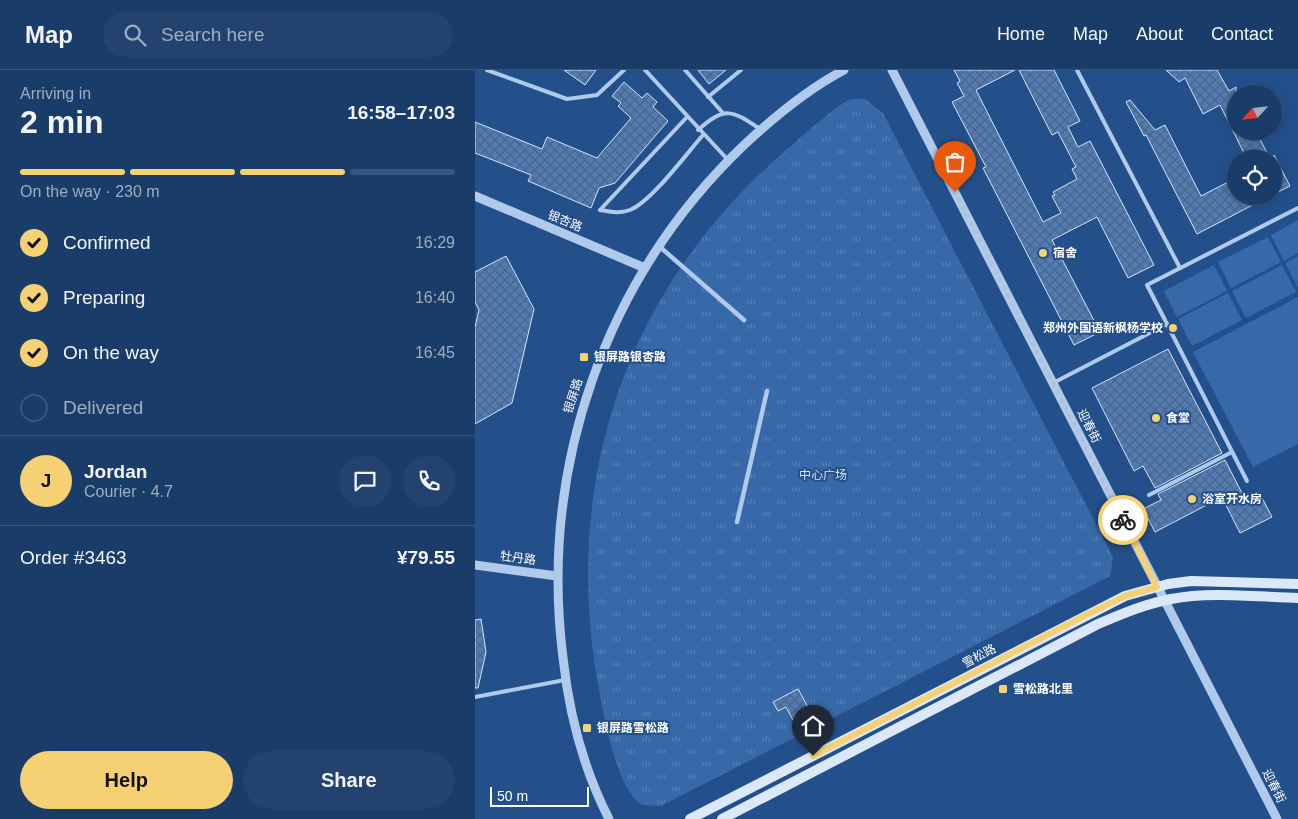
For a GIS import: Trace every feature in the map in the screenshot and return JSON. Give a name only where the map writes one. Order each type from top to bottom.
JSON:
[{"type":"main road","name":"雪松路","points":[[690,819],[1125,596],[1157,587],[1191,581],[1298,584]]},
{"type":"main road","points":[[722,819],[1098,624],[1131,610],[1164,600],[1192,596],[1298,598]]},
{"type":"street","name":"银屏路","points":[[609,819],[579,740],[565,680],[558,620],[557,576],[562,497],[577,424],[601,356],[645,268],[658,246],[700,189],[761,130],[808,93],[844,70]]},
{"type":"street","name":"迎春街","points":[[892,70],[1277,819]]},
{"type":"street","name":"银杏路","points":[[475,196],[645,268]]},
{"type":"street","points":[[658,246],[744,320]]},
{"type":"street","points":[[737,522],[767,391]]},
{"type":"street","name":"牡丹路","points":[[475,565],[557,576]]},
{"type":"lane","points":[[487,70],[567,99],[597,95],[624,70]]},
{"type":"lane","points":[[645,70],[698,130],[728,160]]},
{"type":"lane","points":[[685,70],[722,112],[739,115],[761,130]]},
{"type":"lane","points":[[708,97],[741,70]]},
{"type":"lane","points":[[1077,70],[1180,268]]},
{"type":"lane","points":[[698,130],[722,112]]},
{"type":"lane","points":[[687,117],[600,210],[617,213],[631,210],[644,201],[703,135]]},
{"type":"lane","points":[[1247,481],[1147,285],[1298,208]]},
{"type":"lane","points":[[1053,383],[1167,324]]},
{"type":"lane","points":[[1149,495],[1232,452]]},
{"type":"lane","points":[[475,697],[565,680]]},
{"type":"green space","name":"中心广场","points":[[865,99],[883,113],[1113,557],[1110,576],[661,806],[642,805],[626,786],[614,757],[601,700],[590,621],[589,543],[598,468],[617,396],[646,327],[684,262],[733,202],[791,146],[827,115],[849,100]]},
{"type":"green space","points":[[1298,220],[1298,253],[1284,261],[1271,235]]},
{"type":"green space","points":[[1268,237],[1281,262],[1231,288],[1218,262]]},
{"type":"green space","points":[[1298,256],[1298,288],[1285,263]]},
{"type":"green space","points":[[1214,265],[1227,291],[1177,317],[1164,291]]},
{"type":"green space","points":[[1282,265],[1296,292],[1246,318],[1232,291]]},
{"type":"green space","points":[[1228,293],[1242,320],[1192,346],[1178,319]]},
{"type":"green space","points":[[1298,297],[1298,444],[1253,467],[1193,352]]},
{"type":"building","points":[[564,70],[596,70],[585,85]]},
{"type":"building","points":[[698,70],[726,70],[709,84]]},
{"type":"building","name":"宿舍","points":[[954,70],[1015,70],[976,90],[1043,222],[1061,213],[1052,196],[1055,195],[1053,192],[1077,179],[1072,169],[1076,167],[1058,132],[1052,135],[1019,70],[1054,70],[1080,121],[1068,127],[1078,147],[1090,141],[1154,265],[1128,278],[1097,217],[1052,240],[1100,332],[1074,345],[983,168],[986,167],[952,102],[964,96],[957,83],[960,81]]},
{"type":"building","points":[[1166,70],[1217,70],[1227,88],[1227,119],[1220,105],[1203,114],[1185,78],[1179,82]]},
{"type":"building","points":[[624,82],[642,98],[647,93],[657,102],[653,107],[668,121],[615,183],[599,188],[591,208],[528,181],[531,175],[475,153],[475,122],[542,149],[547,137],[597,158],[631,118],[618,106],[621,103],[612,96]]},
{"type":"building","points":[[1130,100],[1155,130],[1165,125],[1201,196],[1227,183],[1227,205],[1253,205],[1197,234],[1146,135],[1144,136],[1126,102]]},
{"type":"building","points":[[1238,140],[1260,140],[1266,150],[1242,150]]},
{"type":"building","points":[[1282,170],[1290,186],[1282,190]]},
{"type":"building","points":[[506,256],[534,309],[512,403],[475,424],[475,327],[479,310],[475,302],[475,272]]},
{"type":"building","name":"食堂","points":[[1168,349],[1222,453],[1155,488],[1143,466],[1134,471],[1092,388]]},
{"type":"building","points":[[1225,460],[1245,499],[1259,492],[1272,517],[1240,533],[1222,497],[1155,532],[1143,509],[1161,500],[1158,494]]},
{"type":"building","points":[[481,619],[486,652],[478,688],[475,688],[475,620]]},
{"type":"building","points":[[798,689],[815,720],[806,725],[801,716],[793,720],[786,707],[778,711],[773,702]]},
{"type":"way so far","points":[[955,192],[1123,520]]},
{"type":"place","name":"宿舍","points":[[1043,253]]},
{"type":"place","name":"郑州外国语新枫杨学校","points":[[1173,328]]},
{"type":"place","name":"银屏路银杏路","points":[[584,357]]},
{"type":"place","name":"食堂","points":[[1156,418]]},
{"type":"place","name":"浴室开水房","points":[[1192,499]]},
{"type":"place","name":"雪松路北里","points":[[1003,689]]},
{"type":"place","name":"银屏路雪松路","points":[[587,728]]},
{"type":"route","points":[[813,756],[1092,612],[1125,596],[1157,587],[1123,520]]}]
